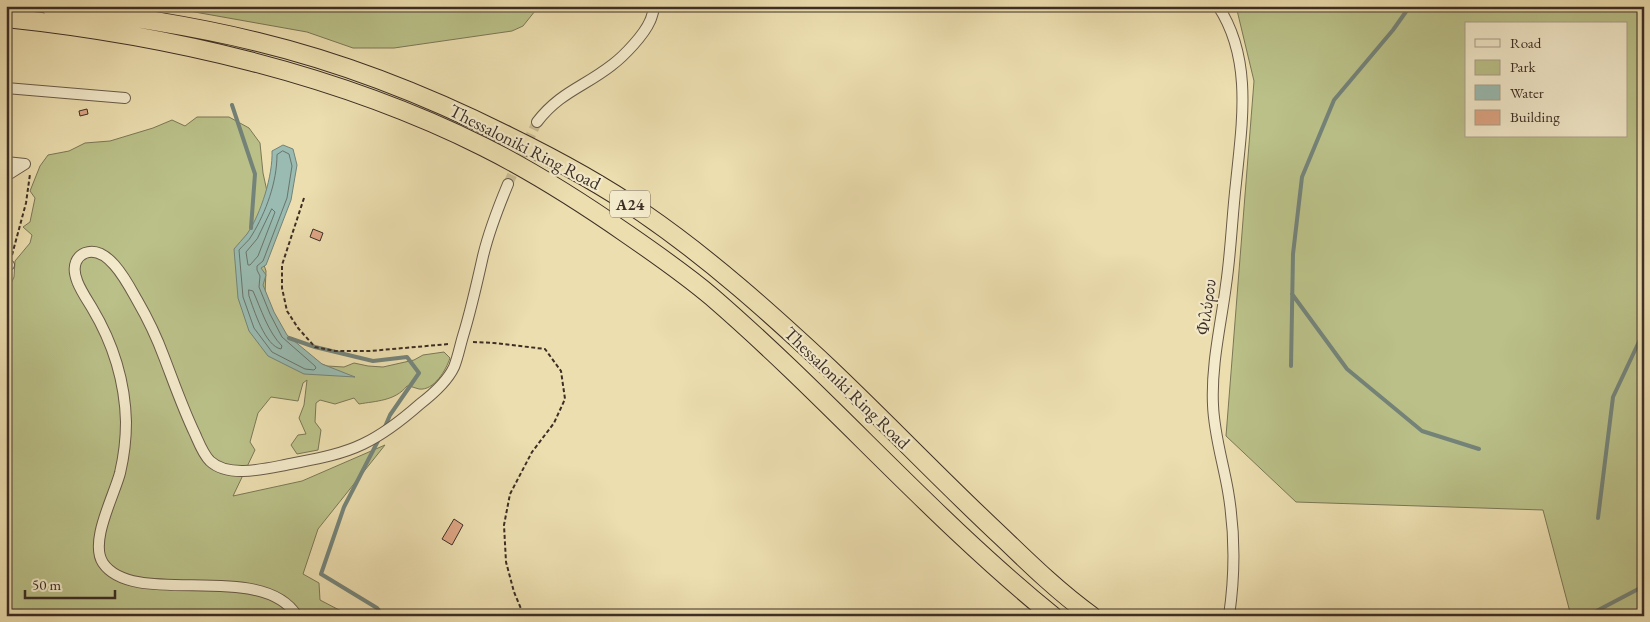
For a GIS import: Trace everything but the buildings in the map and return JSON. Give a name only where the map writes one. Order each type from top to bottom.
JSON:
[{"type":"highway","name":"Thessaloniki Ring Road","points":[[50,6],[217,32],[293,50],[338,64],[376,77],[472,117],[580,173],[650,217],[744,290],[828,368],[1004,539],[1055,586],[1092,616]]},
{"type":"highway","name":"Thessaloniki Ring Road","points":[[6,18],[94,29],[156,41],[304,76],[368,97],[431,123],[484,147],[544,180],[603,217],[658,255],[709,295],[761,341],[984,556],[1053,616]]},
{"type":"street","points":[[538,122],[548,107],[612,65],[636,41],[650,22],[655,6]]},
{"type":"street","name":"Φιλύρου","points":[[1218,6],[1238,49],[1243,88],[1242,126],[1217,351],[1213,405],[1217,442],[1228,491],[1232,530],[1233,570],[1229,616]]},
{"type":"street","points":[[6,88],[125,98]]},
{"type":"street","points":[[6,162],[25,164]]},
{"type":"street","points":[[6,176],[25,164]]},
{"type":"street","points":[[297,616],[287,604],[267,592],[228,586],[152,583],[127,580],[118,577],[104,564],[98,549],[100,531],[117,483],[124,456],[125,405],[121,377],[110,341],[77,279],[75,268],[77,259],[85,253],[96,252],[108,258],[122,275],[152,328],[185,413],[204,453],[210,461],[226,469],[240,471],[287,464],[344,452],[365,443],[386,431],[408,414],[432,395],[447,379],[453,369],[461,342],[492,223],[508,184]]},
{"type":"path","points":[[8,265],[26,203],[30,182],[29,169],[25,164]]},
{"type":"path","points":[[304,198],[282,265],[282,288],[286,311],[315,347],[335,351],[370,352],[461,342],[494,343],[545,349],[561,371],[565,398],[554,423],[532,452],[510,494],[504,525],[506,562],[514,592],[524,616]]},
{"type":"green space","points":[[161,6],[539,6],[523,26],[512,31],[394,48],[353,48],[307,32]]},
{"type":"green space","points":[[1236,6],[1644,6],[1644,616],[1571,616],[1543,510],[1296,502],[1226,436],[1254,81]]},
{"type":"green space","points":[[197,117],[229,117],[249,128],[260,143],[263,173],[275,228],[263,262],[266,271],[267,327],[311,360],[327,366],[344,367],[354,363],[383,367],[414,360],[423,355],[444,352],[450,358],[439,379],[430,387],[424,389],[407,386],[397,395],[359,404],[354,398],[335,404],[320,400],[316,403],[315,422],[321,430],[318,450],[297,454],[291,445],[298,435],[306,434],[299,418],[304,405],[307,380],[303,383],[298,401],[271,397],[258,413],[250,442],[255,450],[233,496],[302,481],[385,445],[318,529],[303,574],[319,583],[320,600],[343,612],[371,612],[376,616],[6,616],[6,294],[14,277],[15,261],[30,243],[32,235],[23,227],[30,222],[35,198],[30,191],[40,166],[48,155],[69,151],[85,143],[110,141],[172,120],[185,126]]},
{"type":"water","points":[[283,145],[293,149],[297,165],[291,200],[266,265],[261,268],[266,275],[263,285],[274,312],[287,335],[322,364],[355,377],[304,374],[268,356],[249,331],[238,298],[234,249],[247,234],[257,216],[268,183],[272,151]]},
{"type":"waterway","points":[[1291,366],[1293,254],[1302,177],[1334,100],[1393,30],[1410,6]]},
{"type":"waterway","points":[[232,105],[255,174],[251,228]]},
{"type":"waterway","points":[[1292,294],[1347,369],[1422,431],[1479,449]]},
{"type":"waterway","points":[[1598,518],[1613,397],[1644,331]]},
{"type":"waterway","points":[[289,338],[315,347],[373,361],[407,357],[419,373],[390,415],[384,429]]},
{"type":"waterway","points":[[380,437],[344,507],[321,574],[377,608],[384,616]]},
{"type":"waterway","points":[[1587,616],[1644,586]]},
{"type":"tunnel","points":[[508,184],[537,122]]}]
